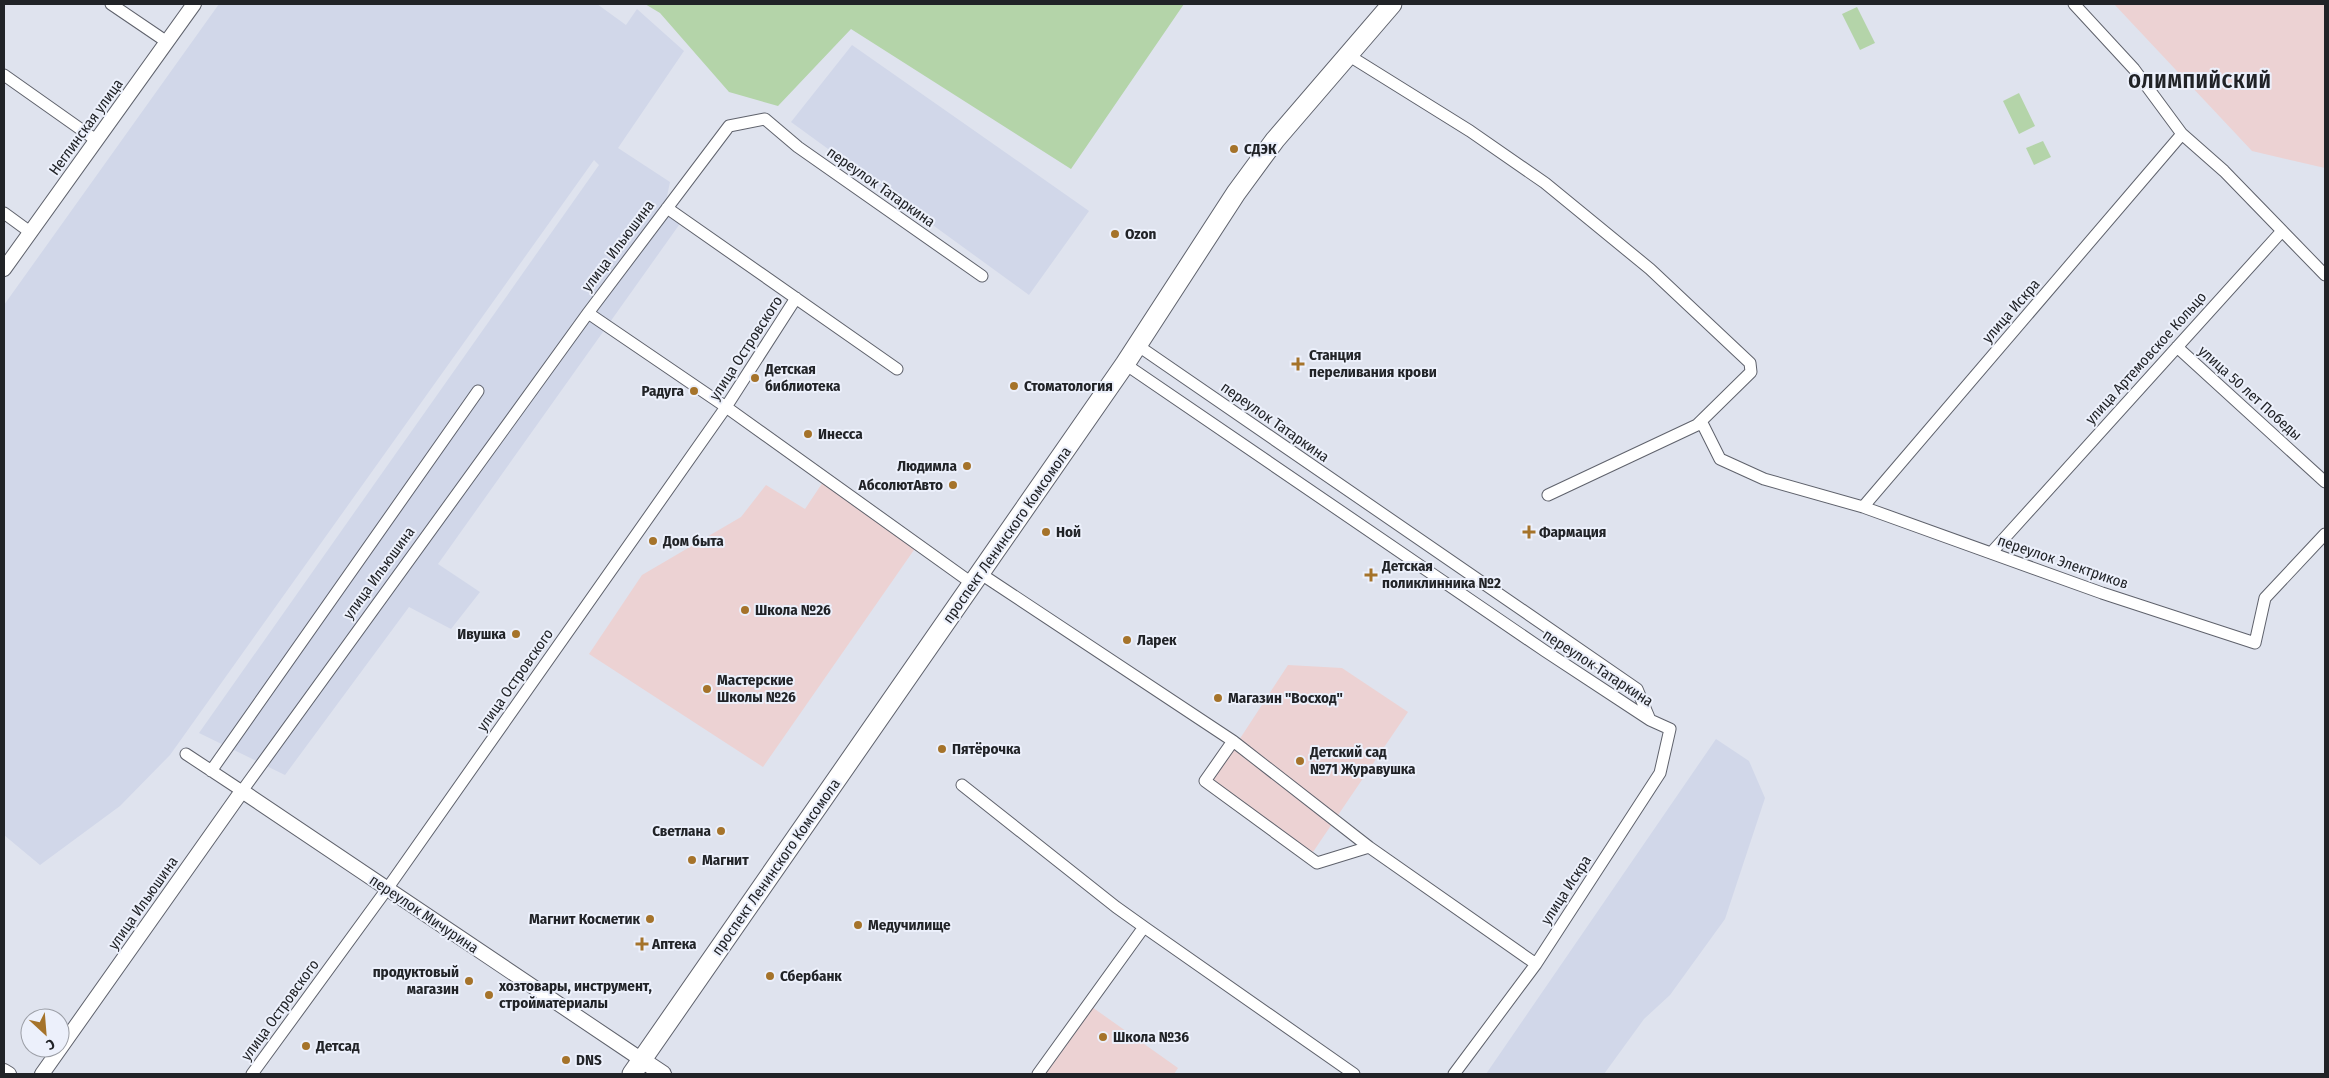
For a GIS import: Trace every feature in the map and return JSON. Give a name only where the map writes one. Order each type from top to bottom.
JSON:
[{"type":"main road","name":"проспект Ленинского Комсомола","points":[[637,1067],[1125,364],[1236,193],[1275,140],[1392,4]]},
{"type":"main road","name":"переулок Мичурина","points":[[637,1067],[663,1074]]},
{"type":"street","points":[[111,4],[167,42]]},
{"type":"street","name":"Неглинская улица","points":[[4,269],[194,4]]},
{"type":"street","points":[[2074,4],[2134,69],[2182,134],[2224,171],[2325,275]]},
{"type":"street","points":[[1348,54],[1470,131],[1545,183],[1650,269],[1750,363],[1751,372],[1697,425],[1548,495]]},
{"type":"street","points":[[4,75],[96,140]]},
{"type":"street","name":"переулок Татаркина","points":[[765,119],[798,147],[982,276]]},
{"type":"street","name":"улица Ильюшина","points":[[42,1074],[242,791],[588,313],[729,126],[765,119]]},
{"type":"street","name":"улица Искра","points":[[1863,507],[2182,134]]},
{"type":"street","points":[[667,208],[897,369]]},
{"type":"street","points":[[4,213],[30,232]]},
{"type":"street","name":"улица Артемовское Кольцо","points":[[1990,553],[2282,230]]},
{"type":"street","name":"улица Островского","points":[[252,1074],[387,889],[726,407],[796,298]]},
{"type":"street","points":[[588,313],[977,579],[1233,741],[1369,847],[1536,964]]},
{"type":"street","name":"переулок Татаркина","points":[[1137,345],[1637,689],[1650,720]]},
{"type":"street","name":"улица 50 лет Победы","points":[[2176,347],[2325,482]]},
{"type":"street","name":"переулок Татаркина","points":[[1125,364],[1536,646],[1650,720]]},
{"type":"street","points":[[211,771],[478,391]]},
{"type":"street","name":"переулок Электриков","points":[[1701,421],[1720,458],[1764,479],[1863,507],[1990,553],[2255,643],[2265,598],[2325,534]]},
{"type":"street","name":"улица Искра","points":[[1454,1074],[1536,964],[1660,773],[1670,729],[1650,720]]},
{"type":"street","points":[[1233,741],[1205,781],[1316,863],[1369,847]]},
{"type":"street","name":"переулок Мичурина","points":[[186,754],[387,889],[637,1067]]},
{"type":"street","points":[[962,785],[1116,907],[1354,1074]]},
{"type":"street","points":[[1038,1074],[1144,927]]},
{"type":"street","points":[[4,1071],[9,1074]]},
{"type":"shaded area","points":[[219,4],[597,4],[626,25],[637,9],[684,51],[618,148],[670,182],[665,206],[684,218],[438,564],[480,592],[451,629],[409,607],[285,775],[199,733],[599,165],[594,160],[170,755],[120,806],[40,865],[4,835],[4,305]]},
{"type":"shaded area","points":[[2114,4],[2325,4],[2325,168],[2252,151]]},
{"type":"shaded area","points":[[852,45],[1089,211],[1029,295],[791,122]]},
{"type":"shaded area","name":"Школа №26","points":[[823,482],[916,547],[763,767],[589,654],[642,575],[741,517],[766,485],[805,509]]},
{"type":"shaded area","name":"Детский сад №71 Журавушка","points":[[1288,665],[1342,668],[1408,712],[1313,852],[1211,783]]},
{"type":"shaded area","points":[[1716,739],[1749,761],[1765,798],[1725,919],[1670,995],[1644,1019],[1604,1074],[1486,1074]]},
{"type":"shaded area","name":"Школа №36","points":[[1092,1007],[1178,1068],[1174,1074],[1044,1074]]},
{"type":"green space","points":[[645,4],[1184,4],[1071,169],[851,29],[778,106],[729,92],[660,13]]},
{"type":"green space","points":[[1857,7],[1875,43],[1860,50],[1842,14]]},
{"type":"green space","points":[[2019,93],[2035,126],[2019,134],[2003,101]]},
{"type":"green space","points":[[2043,141],[2051,157],[2034,165],[2026,148]]},
{"type":"place","name":"СДЭК","points":[[1234,149]]},
{"type":"place","name":"Ozon","points":[[1115,234]]},
{"type":"place","name":"Станция переливания крови","points":[[1298,364]]},
{"type":"place","name":"Детская библиотека","points":[[755,378]]},
{"type":"place","name":"Стоматология","points":[[1014,386]]},
{"type":"place","name":"Радуга","points":[[694,391]]},
{"type":"place","name":"Инесса","points":[[808,434]]},
{"type":"place","name":"Людимла","points":[[967,466]]},
{"type":"place","name":"АбсолютАвто","points":[[953,485]]},
{"type":"place","name":"Ной","points":[[1046,532]]},
{"type":"place","name":"Фармация","points":[[1529,532]]},
{"type":"place","name":"Дом быта","points":[[653,541]]},
{"type":"place","name":"Детская поликлинника №2","points":[[1371,575]]},
{"type":"place","name":"Школа №26","points":[[745,610]]},
{"type":"place","name":"Ивушка","points":[[516,634]]},
{"type":"place","name":"Ларек","points":[[1127,640]]},
{"type":"place","name":"Мастерские Школы №26","points":[[707,689]]},
{"type":"place","name":"Магазин \"Восход\"","points":[[1218,698]]},
{"type":"place","name":"Пятёрочка","points":[[942,749]]},
{"type":"place","name":"Детский сад №71 Журавушка","points":[[1300,761]]},
{"type":"place","name":"Светлана","points":[[721,831]]},
{"type":"place","name":"Магнит","points":[[692,860]]},
{"type":"place","name":"Магнит Косметик","points":[[650,919]]},
{"type":"place","name":"Медучилище","points":[[858,925]]},
{"type":"place","name":"Аптека","points":[[642,944]]},
{"type":"place","name":"Сбербанк","points":[[770,976]]},
{"type":"place","name":"продуктовый магазин","points":[[469,981]]},
{"type":"place","name":"хозтовары, инструмент, стройматериалы","points":[[489,995]]},
{"type":"place","name":"Школа №36","points":[[1103,1037]]},
{"type":"place","name":"Детсад","points":[[306,1046]]},
{"type":"place","name":"DNS","points":[[566,1060]]},
{"type":"district","name":"ОЛИМПИЙСКИЙ","points":[[2200,81]]}]
